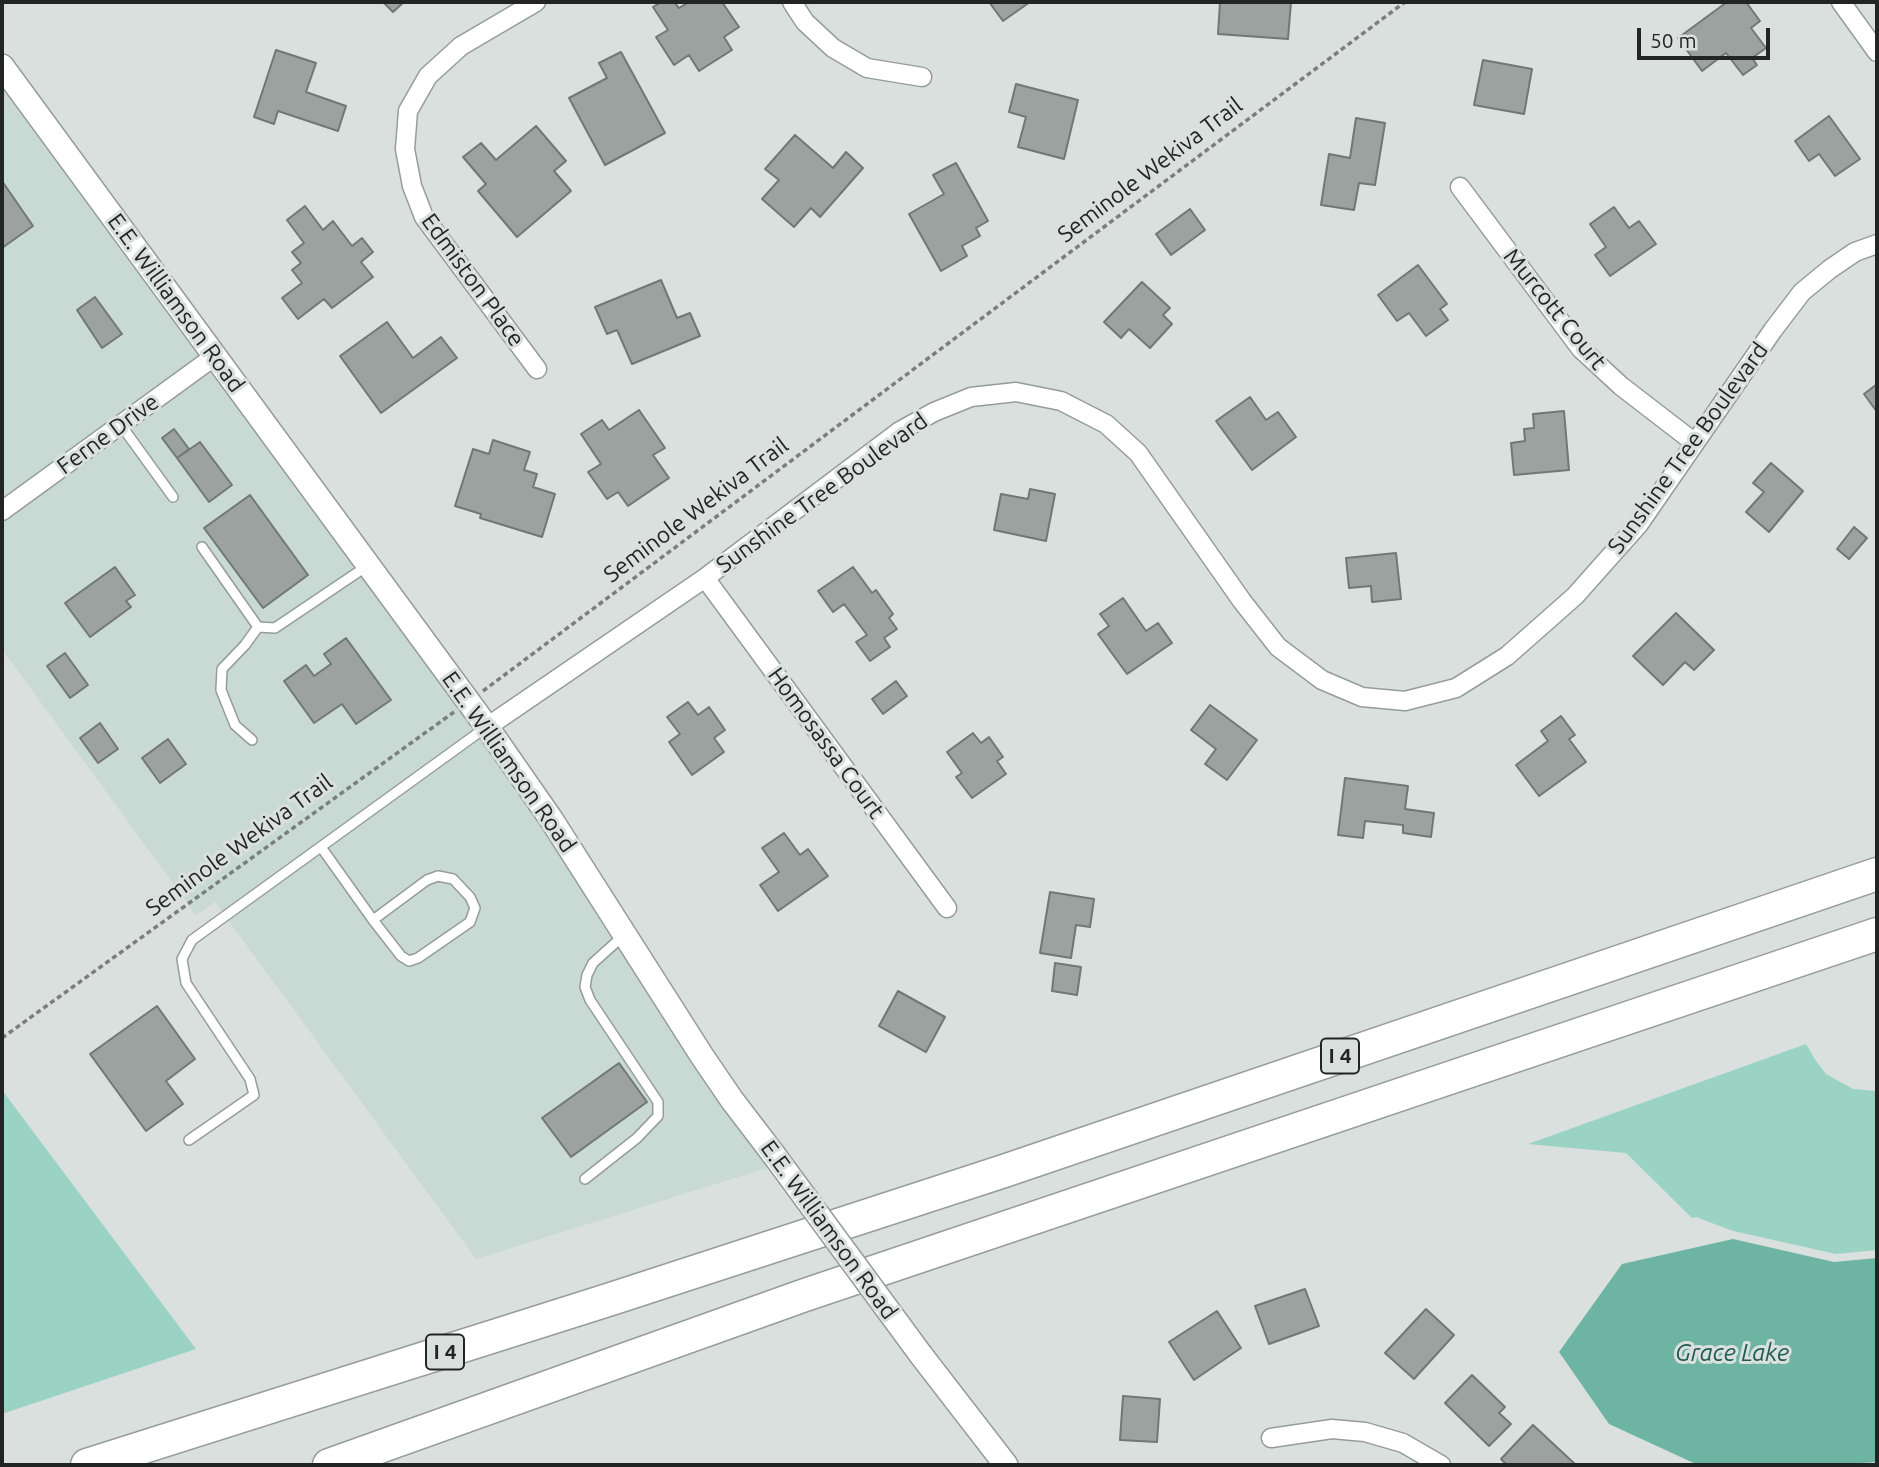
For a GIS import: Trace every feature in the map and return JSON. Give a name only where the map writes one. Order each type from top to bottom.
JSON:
[{"type":"highway","name":"I 4","points":[[87,1465],[1004,1171],[1877,874]]},
{"type":"highway","name":"I 4","points":[[329,1465],[805,1295],[1877,934]]},
{"type":"street","name":"Edmiston Place","points":[[536,2],[461,46],[428,76],[408,111],[405,149],[412,186],[424,217],[537,369]]},
{"type":"street","points":[[792,2],[805,22],[833,48],[867,68],[922,77]]},
{"type":"street","points":[[1841,2],[1877,52]]},
{"type":"street","name":"E.E. Williamson Road","points":[[2,66],[487,727],[551,820],[709,1067],[920,1354],[1006,1465]]},
{"type":"street","name":"Murcott Court","points":[[1460,187],[1581,349],[1621,386],[1695,443]]},
{"type":"street","name":"Sunshine Tree Boulevard","points":[[487,727],[705,578],[900,431],[934,412],[971,397],[1016,392],[1061,401],[1106,424],[1138,453],[1242,601],[1278,647],[1322,680],[1362,697],[1405,701],[1456,688],[1507,656],[1576,596],[1639,524],[1802,292],[1855,252],[1877,244]]},
{"type":"street","name":"Ferne Drive","points":[[2,511],[215,356]]},
{"type":"street","name":"Homosassa Court","points":[[705,578],[947,908]]},
{"type":"street","points":[[1271,1438],[1332,1429],[1365,1432],[1403,1443],[1441,1465]]},
{"type":"lane","points":[[121,425],[173,497]]},
{"type":"lane","points":[[202,547],[258,627]]},
{"type":"lane","points":[[258,627],[275,628],[368,565]]},
{"type":"lane","points":[[252,740],[235,725],[222,690],[222,668],[245,645],[258,627]]},
{"type":"lane","points":[[189,1140],[254,1095],[250,1079],[186,983],[182,959],[192,940],[487,727]]},
{"type":"lane","points":[[321,847],[373,920],[401,956],[409,961],[418,958],[471,922],[475,908],[470,897],[453,879],[438,876],[426,880],[373,920]]},
{"type":"lane","points":[[585,1179],[637,1138],[658,1116],[658,1102],[590,1000],[585,987],[593,963],[624,935]]},
{"type":"path","name":"Seminole Wekiva Trail","points":[[2,1038],[468,702],[1405,2]]},
{"type":"shaded area","points":[[2,87],[201,355],[2,500]]},
{"type":"shaded area","points":[[212,370],[485,742],[770,1167],[476,1259],[215,902],[196,915],[2,649],[2,523]]},
{"type":"shaded area","points":[[1806,1044],[1826,1074],[1853,1089],[1877,1091],[1877,1250],[1836,1254],[1733,1231],[1696,1217],[1692,1218],[1626,1153],[1528,1144]]},
{"type":"shaded area","points":[[2,1090],[196,1349],[2,1414]]},
{"type":"water","name":"Grace Lake","points":[[1733,1239],[1834,1262],[1877,1258],[1877,1462],[1832,1465],[1698,1465],[1609,1424],[1559,1352],[1622,1264]]},
{"type":"building","points":[[383,2],[404,2],[393,12]]},
{"type":"building","points":[[661,2],[674,2],[679,8],[689,2],[722,2],[739,27],[724,37],[732,50],[699,71],[689,55],[674,65],[656,37],[668,30],[653,7]]},
{"type":"building","points":[[989,2],[1030,2],[1003,21]]},
{"type":"building","points":[[1220,2],[1291,2],[1288,39],[1218,34]]},
{"type":"building","points":[[1727,2],[1746,2],[1760,21],[1751,28],[1766,48],[1752,58],[1757,65],[1743,75],[1726,53],[1702,71],[1678,38]]},
{"type":"building","points":[[276,50],[316,63],[306,92],[346,106],[338,131],[278,111],[274,124],[254,117]]},
{"type":"building","points":[[621,52],[665,133],[605,165],[569,98],[607,78],[599,63]]},
{"type":"building","points":[[1483,60],[1532,69],[1524,114],[1474,105]]},
{"type":"building","points":[[1016,84],[1078,100],[1064,159],[1018,147],[1026,117],[1009,112]]},
{"type":"building","points":[[1829,116],[1860,159],[1835,176],[1819,154],[1809,161],[1795,141]]},
{"type":"building","points":[[1356,118],[1385,123],[1375,185],[1359,183],[1354,210],[1321,205],[1329,154],[1350,158]]},
{"type":"building","points":[[536,126],[566,161],[554,171],[571,191],[517,237],[478,191],[486,184],[463,157],[481,143],[496,160]]},
{"type":"building","points":[[795,135],[833,168],[846,152],[863,168],[820,217],[811,208],[794,227],[762,199],[779,180],[765,169]]},
{"type":"building","points":[[956,163],[988,221],[976,228],[980,236],[962,246],[967,256],[941,271],[909,214],[944,194],[933,175]]},
{"type":"building","points":[[2,181],[33,226],[2,248]]},
{"type":"building","points":[[305,206],[323,230],[333,221],[352,246],[362,238],[373,252],[361,262],[373,277],[332,308],[324,299],[298,319],[282,298],[302,283],[292,270],[301,263],[292,252],[304,243],[287,220]]},
{"type":"building","points":[[1614,207],[1629,228],[1639,221],[1656,244],[1610,276],[1595,255],[1606,247],[1590,224]]},
{"type":"building","points":[[1190,209],[1205,230],[1171,255],[1156,234]]},
{"type":"building","points":[[1418,265],[1447,304],[1440,309],[1448,320],[1426,336],[1409,313],[1397,321],[1378,295]]},
{"type":"building","points":[[661,280],[677,318],[690,313],[700,336],[632,364],[617,330],[607,334],[595,307]]},
{"type":"building","points":[[1142,282],[1170,308],[1163,315],[1172,324],[1150,348],[1129,329],[1121,338],[1104,322]]},
{"type":"building","points":[[95,297],[122,334],[102,348],[77,310]]},
{"type":"building","points":[[387,322],[413,358],[441,337],[457,358],[381,413],[340,356]]},
{"type":"building","points":[[1877,384],[1877,412],[1864,394]]},
{"type":"building","points":[[1250,397],[1266,420],[1278,412],[1296,437],[1252,470],[1216,421]]},
{"type":"building","points":[[639,410],[665,448],[653,455],[669,478],[628,506],[618,492],[607,499],[588,472],[601,464],[581,434],[602,420],[609,430]]},
{"type":"building","points":[[1564,411],[1569,470],[1514,475],[1511,443],[1525,441],[1524,429],[1534,428],[1533,414]]},
{"type":"building","points":[[174,429],[189,449],[177,458],[162,438]]},
{"type":"building","points":[[493,440],[530,452],[524,470],[537,474],[533,487],[555,494],[542,537],[480,518],[481,514],[455,506],[473,449],[489,454]]},
{"type":"building","points":[[200,442],[232,485],[209,502],[177,458]]},
{"type":"building","points":[[1771,463],[1803,491],[1769,532],[1746,512],[1764,492],[1753,483]]},
{"type":"building","points":[[1030,489],[1055,494],[1046,541],[994,530],[1001,494],[1028,499]]},
{"type":"building","points":[[250,495],[308,575],[263,608],[204,528]]},
{"type":"building","points":[[1854,527],[1867,538],[1849,559],[1837,549]]},
{"type":"building","points":[[1396,553],[1401,599],[1372,602],[1371,586],[1349,588],[1346,558]]},
{"type":"building","points":[[115,567],[135,595],[126,601],[131,607],[90,637],[65,603]]},
{"type":"building","points":[[853,567],[872,593],[876,590],[893,614],[889,618],[897,629],[884,638],[890,647],[870,661],[856,642],[867,635],[844,604],[833,612],[818,591]]},
{"type":"building","points":[[1123,598],[1146,631],[1158,623],[1172,643],[1127,674],[1098,634],[1109,626],[1100,614]]},
{"type":"building","points":[[1676,613],[1714,650],[1694,670],[1685,662],[1663,685],[1633,656]]},
{"type":"building","points":[[346,638],[391,700],[356,724],[342,704],[314,723],[284,681],[306,665],[314,676],[331,664],[324,654]]},
{"type":"building","points":[[65,653],[88,685],[70,698],[47,666]]},
{"type":"building","points":[[896,681],[907,696],[883,714],[872,699]]},
{"type":"building","points":[[688,702],[698,715],[709,707],[725,730],[714,738],[724,752],[692,775],[669,742],[680,734],[667,717]]},
{"type":"building","points":[[1210,705],[1257,740],[1227,780],[1205,764],[1216,749],[1191,730]]},
{"type":"building","points":[[1561,716],[1575,735],[1569,739],[1586,762],[1539,796],[1516,765],[1548,741],[1541,731]]},
{"type":"building","points":[[100,723],[118,749],[98,763],[80,738]]},
{"type":"building","points":[[973,733],[981,743],[989,737],[1003,757],[997,761],[1006,774],[972,798],[956,777],[962,773],[947,752]]},
{"type":"building","points":[[168,739],[186,764],[160,783],[142,758]]},
{"type":"building","points":[[1345,778],[1408,786],[1405,809],[1434,813],[1431,837],[1403,833],[1403,825],[1365,821],[1363,838],[1338,835]]},
{"type":"building","points":[[784,833],[800,855],[808,849],[828,876],[778,911],[760,885],[779,872],[762,848]]},
{"type":"building","points":[[1050,892],[1094,899],[1090,927],[1076,925],[1071,958],[1040,953]]},
{"type":"building","points":[[1055,963],[1081,967],[1077,995],[1052,991]]},
{"type":"building","points":[[898,991],[945,1017],[926,1052],[879,1026]]},
{"type":"building","points":[[157,1006],[195,1059],[166,1081],[183,1104],[146,1131],[90,1054]]},
{"type":"building","points":[[619,1063],[647,1102],[571,1157],[542,1118]]},
{"type":"building","points":[[1305,1289],[1319,1326],[1269,1344],[1255,1306]]},
{"type":"building","points":[[1426,1309],[1454,1335],[1414,1379],[1385,1353]]},
{"type":"building","points":[[1217,1311],[1241,1348],[1194,1380],[1169,1342]]},
{"type":"building","points":[[1472,1375],[1505,1407],[1499,1413],[1511,1424],[1489,1446],[1445,1403]]},
{"type":"building","points":[[1123,1396],[1160,1399],[1157,1442],[1120,1440]]},
{"type":"building","points":[[1533,1425],[1576,1465],[1507,1465],[1501,1459]]}]
